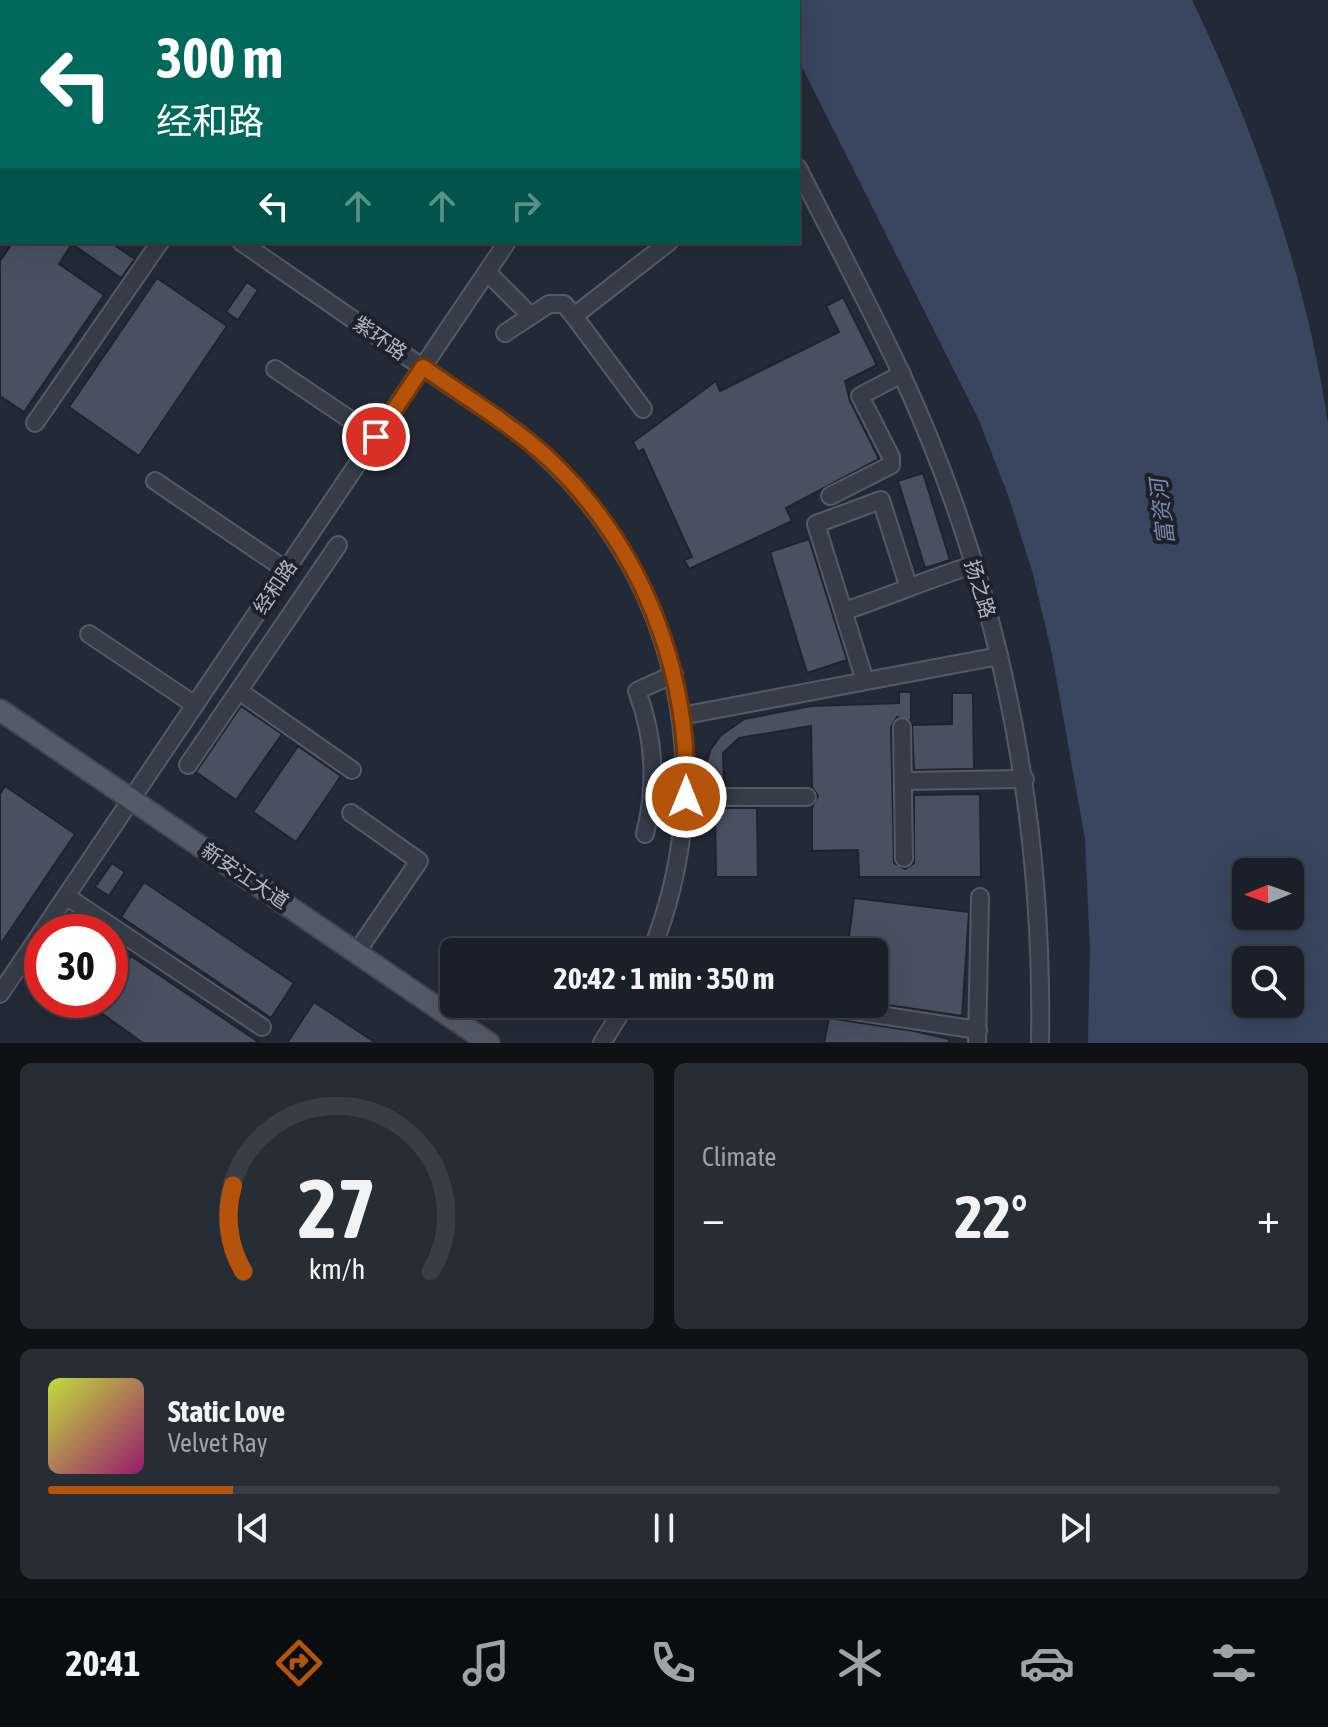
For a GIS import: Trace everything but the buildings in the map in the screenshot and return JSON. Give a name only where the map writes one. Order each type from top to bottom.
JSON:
[{"type":"main road","name":"新安江大道","points":[[0,710],[128,805],[466,1043]]},
{"type":"main road","name":"新安江大道","points":[[0,726],[128,805],[489,1043]]},
{"type":"street","name":"扬之路","points":[[800,172],[902,374],[973,565],[999,656],[1025,779],[1035,874],[1040,1043]]},
{"type":"street","points":[[35,423],[159,244]]},
{"type":"street","name":"紫环路","points":[[244,244],[525,438],[586,499],[618,542],[644,589],[674,674],[681,716],[686,794],[675,876],[655,938]]},
{"type":"street","name":"经和路","points":[[1,992],[506,244]]},
{"type":"street","points":[[574,316],[666,244]]},
{"type":"street","points":[[487,272],[531,316]]},
{"type":"street","points":[[505,333],[549,304],[559,303],[574,316],[643,409]]},
{"type":"street","points":[[275,369],[376,437]]},
{"type":"street","points":[[830,496],[891,465],[891,457],[860,396],[902,374]]},
{"type":"street","points":[[155,481],[286,570]]},
{"type":"street","points":[[865,681],[816,524],[881,500],[908,585]]},
{"type":"street","points":[[188,765],[338,545]]},
{"type":"street","points":[[844,611],[895,594],[908,585],[973,565]]},
{"type":"street","points":[[89,634],[195,705]]},
{"type":"street","points":[[234,647],[258,663]]},
{"type":"street","points":[[681,716],[999,656]]},
{"type":"street","points":[[645,834],[653,791],[651,739],[637,691],[674,674]]},
{"type":"street","points":[[239,691],[352,770]]},
{"type":"street","points":[[902,727],[904,858]]},
{"type":"street","points":[[903,781],[1025,779]]},
{"type":"street","points":[[653,791],[807,797]]},
{"type":"street","points":[[351,813],[419,861],[356,953]]},
{"type":"street","points":[[66,896],[262,1027]]},
{"type":"street","points":[[883,1018],[978,1037],[980,897]]},
{"type":"street","points":[[602,1043],[617,1018]]},
{"type":"water","name":"富资河","points":[[800,0],[1192,0],[1237,102],[1276,207],[1306,314],[1328,423],[1328,1043],[1088,1043],[1090,949],[1085,839],[1052,654],[1033,574],[1008,495],[978,418],[800,63]]},
{"type":"route","points":[[376,437],[423,367],[525,438],[586,499],[632,565],[661,631],[679,701],[686,797]]}]
